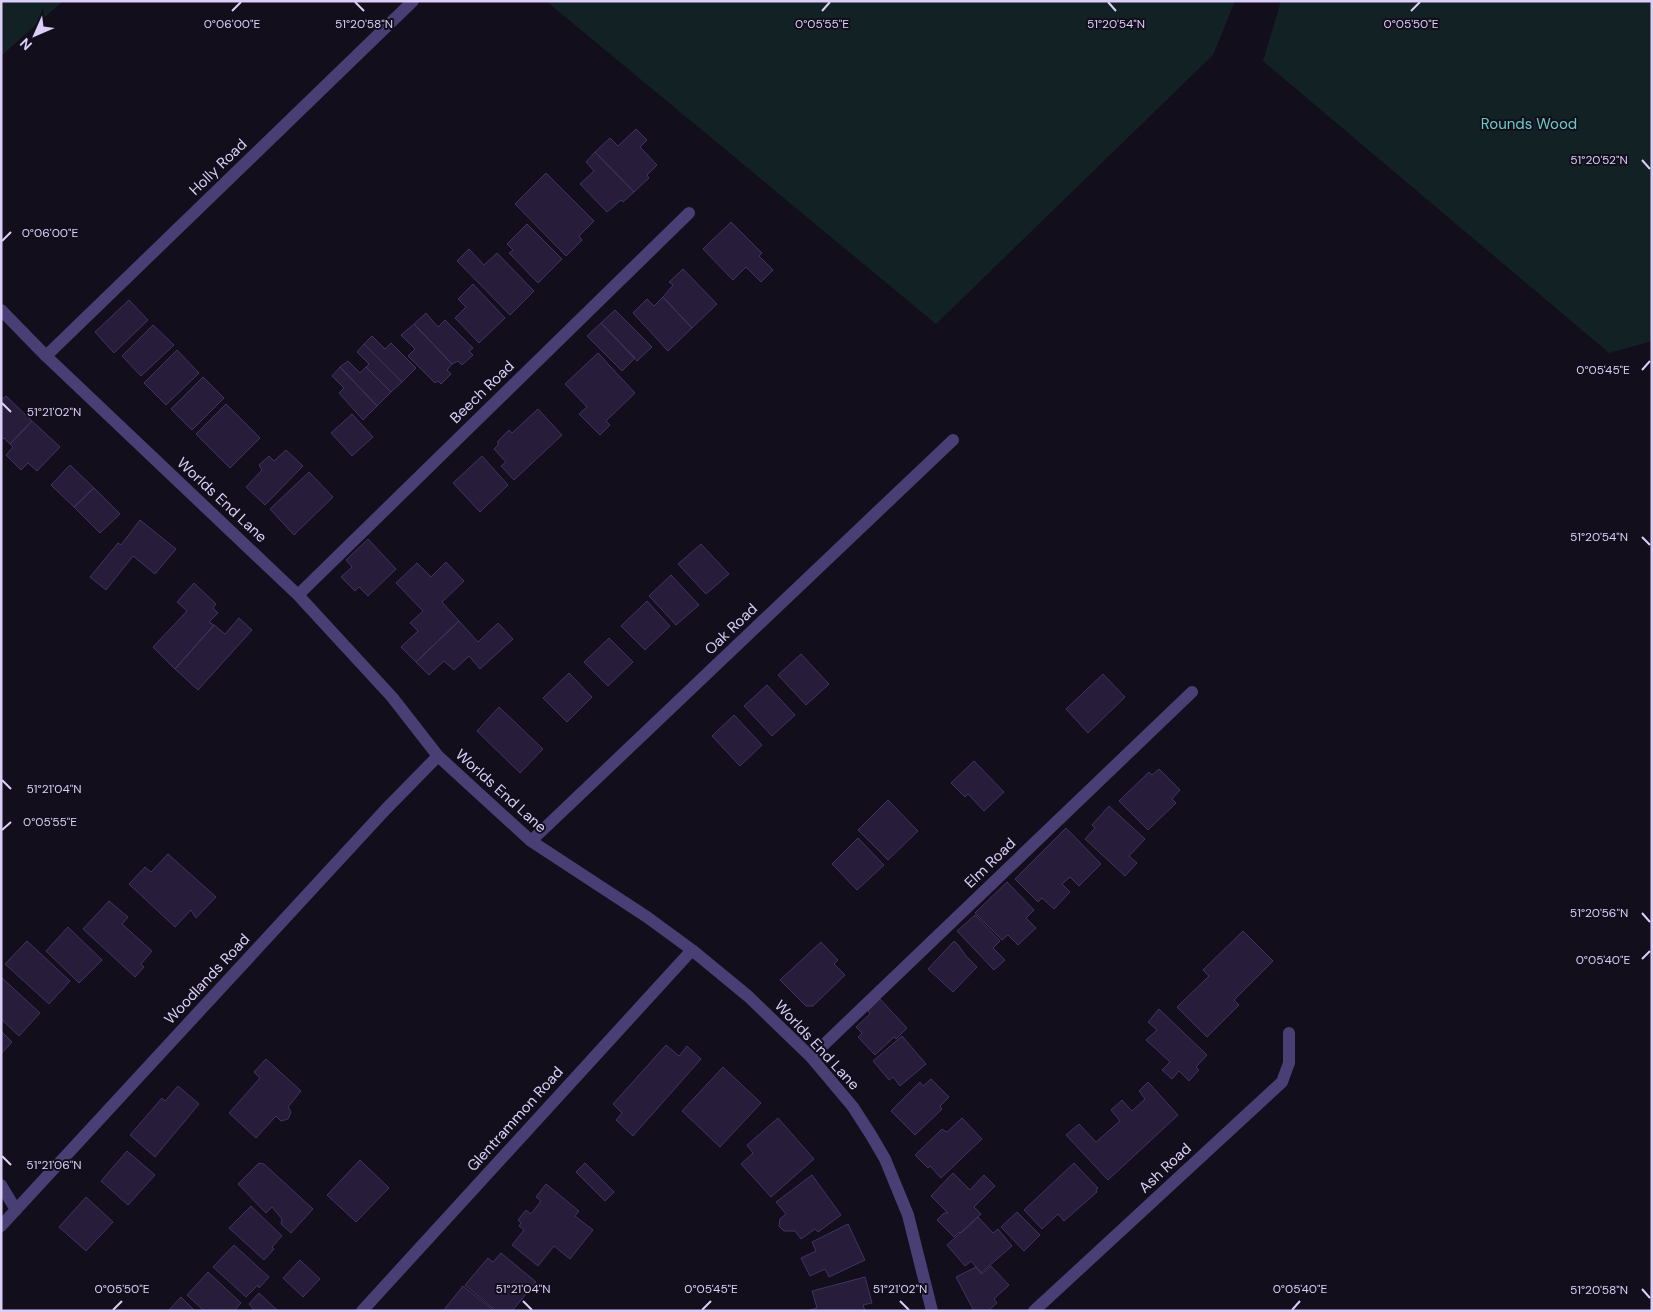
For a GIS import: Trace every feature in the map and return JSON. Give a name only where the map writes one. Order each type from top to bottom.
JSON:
[{"type":"street","name":"Holly Road","points":[[46,356],[413,1]]},
{"type":"street","name":"Beech Road","points":[[298,595],[689,213]]},
{"type":"street","name":"Worlds End Lane","points":[[1,310],[46,356],[298,595],[392,697],[438,756],[531,841],[647,917],[692,950],[749,997],[811,1058],[853,1107],[885,1159],[908,1215],[932,1311]]},
{"type":"street","name":"Oak Road","points":[[531,841],[953,440]]},
{"type":"street","name":"Elm Road","points":[[811,1058],[1192,692]]},
{"type":"street","name":"Woodlands Road","points":[[1,1226],[386,809],[438,756]]},
{"type":"street","name":"Glentrammon Road","points":[[362,1311],[692,950]]},
{"type":"street","name":"Ash Road","points":[[1034,1311],[1282,1082],[1289,1063],[1289,1033]]},
{"type":"street","points":[[1,1184],[16,1210]]},
{"type":"green space","points":[[1,1],[63,1],[1,56]]},
{"type":"green space","points":[[546,1],[1235,1],[1213,55],[936,324]]},
{"type":"green space","name":"Rounds Wood","points":[[1281,1],[1652,1],[1652,341],[1609,353],[1263,61]]},
{"type":"building","points":[[636,129],[647,140],[640,147],[657,165],[647,175],[649,178],[634,192],[595,152],[610,138],[618,146]]},
{"type":"building","points":[[595,152],[634,192],[607,212],[580,184],[594,171],[586,162]]},
{"type":"building","points":[[546,173],[594,221],[579,236],[582,240],[566,256],[515,204]]},
{"type":"building","points":[[731,222],[762,253],[759,256],[773,270],[761,282],[746,267],[733,280],[703,249]]},
{"type":"building","points":[[527,224],[562,259],[538,283],[509,253],[513,250],[507,244]]},
{"type":"building","points":[[469,249],[484,265],[497,253],[534,291],[510,315],[457,261]]},
{"type":"building","points":[[683,269],[717,304],[692,328],[663,297],[673,285],[669,282]]},
{"type":"building","points":[[473,284],[505,318],[479,343],[455,318],[466,307],[458,299]]},
{"type":"building","points":[[663,297],[692,328],[668,351],[633,313],[647,299],[654,306]]},
{"type":"building","points":[[129,300],[148,320],[114,353],[95,332]]},
{"type":"building","points":[[615,310],[652,347],[637,361],[601,323]]},
{"type":"building","points":[[426,313],[438,327],[445,320],[473,348],[469,351],[473,355],[462,365],[458,361],[452,364],[414,324]]},
{"type":"building","points":[[601,323],[635,358],[622,371],[587,336]]},
{"type":"building","points":[[414,324],[452,364],[447,370],[451,374],[441,384],[438,381],[435,383],[408,356],[415,349],[401,335]]},
{"type":"building","points":[[153,325],[174,345],[141,376],[122,356]]},
{"type":"building","points":[[372,336],[385,349],[391,343],[416,368],[402,382],[364,344]]},
{"type":"building","points":[[364,344],[402,382],[391,392],[366,367],[369,364],[357,352]]},
{"type":"building","points":[[177,350],[199,373],[166,405],[144,383]]},
{"type":"building","points":[[598,353],[635,393],[606,421],[610,425],[600,435],[579,414],[587,407],[565,384]]},
{"type":"building","points":[[348,361],[360,373],[366,367],[391,392],[377,406],[340,367]]},
{"type":"building","points":[[340,367],[377,406],[363,420],[339,393],[344,388],[332,376]]},
{"type":"building","points":[[203,377],[224,398],[192,430],[171,409]]},
{"type":"building","points":[[6,396],[32,421],[10,444],[4,438],[1,440],[1,400]]},
{"type":"building","points":[[226,404],[260,438],[230,468],[196,434]]},
{"type":"building","points":[[538,409],[562,435],[514,480],[501,466],[506,462],[494,449],[498,445],[498,441],[509,430],[512,433]]},
{"type":"building","points":[[352,414],[373,437],[352,456],[331,433]]},
{"type":"building","points":[[32,421],[60,447],[37,471],[28,463],[21,470],[6,455],[13,447],[10,444]]},
{"type":"building","points":[[286,450],[303,466],[265,505],[246,487],[262,470],[259,465],[269,456],[274,461]]},
{"type":"building","points":[[482,456],[508,485],[480,512],[453,483]]},
{"type":"building","points":[[70,465],[94,488],[74,507],[51,485]]},
{"type":"building","points":[[309,472],[333,497],[294,535],[270,509]]},
{"type":"building","points":[[94,488],[120,514],[100,533],[74,507]]},
{"type":"building","points":[[140,520],[176,549],[155,574],[133,556],[106,590],[90,577],[118,543],[121,545]]},
{"type":"building","points":[[368,539],[396,569],[368,596],[359,587],[355,591],[341,577],[352,567],[346,560]]},
{"type":"building","points":[[701,544],[729,574],[706,594],[678,564]]},
{"type":"building","points":[[446,562],[464,581],[442,602],[459,621],[416,662],[401,647],[418,631],[410,623],[423,611],[396,583],[417,563],[431,577]]},
{"type":"building","points":[[671,575],[699,605],[676,625],[649,596]]},
{"type":"building","points":[[194,583],[216,604],[213,608],[218,613],[209,622],[214,625],[175,669],[153,647],[187,611],[177,602]]},
{"type":"building","points":[[647,601],[670,626],[645,650],[621,626]]},
{"type":"building","points":[[239,618],[252,630],[198,690],[175,669],[214,625],[225,634]]},
{"type":"building","points":[[459,621],[478,642],[498,623],[513,639],[480,669],[469,656],[454,670],[444,661],[429,675],[416,662]]},
{"type":"building","points":[[609,638],[633,662],[608,686],[584,662]]},
{"type":"building","points":[[801,654],[829,684],[806,705],[778,675]]},
{"type":"building","points":[[569,673],[592,697],[567,722],[543,698]]},
{"type":"building","points":[[1103,674],[1125,697],[1088,733],[1066,709]]},
{"type":"building","points":[[767,685],[795,715],[772,736],[744,706]]},
{"type":"building","points":[[499,707],[543,749],[520,773],[477,731]]},
{"type":"building","points":[[734,715],[762,745],[740,766],[712,736]]},
{"type":"building","points":[[974,761],[1004,792],[984,811],[968,794],[965,797],[951,783]]},
{"type":"building","points":[[1159,769],[1180,790],[1172,799],[1176,803],[1148,830],[1119,801],[1149,772],[1152,775]]},
{"type":"building","points":[[888,800],[918,831],[888,860],[858,830]]},
{"type":"building","points":[[1109,806],[1145,839],[1129,856],[1137,863],[1125,876],[1085,839],[1095,828],[1092,825]]},
{"type":"building","points":[[1066,828],[1101,864],[1079,886],[1070,877],[1062,884],[1070,892],[1054,909],[1042,898],[1038,902],[1015,879]]},
{"type":"building","points":[[858,838],[884,865],[857,890],[832,864]]},
{"type":"building","points":[[168,854],[216,897],[196,918],[191,910],[175,927],[129,884],[145,867],[151,872]]},
{"type":"building","points":[[1007,882],[1034,910],[1026,918],[1036,928],[1018,945],[1008,935],[1002,940],[975,913]]},
{"type":"building","points":[[109,901],[128,917],[122,924],[152,951],[141,964],[144,967],[135,977],[83,929]]},
{"type":"building","points":[[975,915],[1000,941],[993,948],[1005,960],[994,970],[957,931]]},
{"type":"building","points":[[68,927],[102,960],[79,983],[46,951]]},
{"type":"building","points":[[1243,931],[1273,961],[1234,1000],[1239,1005],[1207,1037],[1177,1007],[1209,976],[1203,970]]},
{"type":"building","points":[[27,941],[70,981],[49,1004],[5,964]]},
{"type":"building","points":[[954,941],[977,967],[953,992],[928,969]]},
{"type":"building","points":[[821,942],[838,960],[834,964],[845,975],[813,1006],[806,1006],[780,980]]},
{"type":"building","points":[[1,977],[40,1013],[19,1036],[1,1019]]},
{"type":"building","points":[[880,999],[907,1028],[896,1039],[894,1037],[875,1055],[858,1037],[862,1033],[856,1027],[870,1014],[868,1011]]},
{"type":"building","points":[[1159,1009],[1207,1055],[1196,1067],[1199,1070],[1189,1081],[1179,1071],[1172,1079],[1162,1070],[1170,1062],[1146,1040],[1157,1030],[1148,1022]]},
{"type":"building","points":[[1,1031],[12,1042],[1,1054]]},
{"type":"building","points":[[902,1036],[926,1064],[900,1086],[893,1077],[889,1080],[873,1061]]},
{"type":"building","points":[[666,1045],[679,1056],[687,1046],[701,1059],[633,1136],[616,1120],[622,1113],[613,1104]]},
{"type":"building","points":[[266,1059],[301,1091],[288,1107],[291,1112],[288,1119],[281,1121],[276,1116],[256,1138],[229,1113],[260,1078],[254,1072]]},
{"type":"building","points":[[723,1067],[761,1103],[720,1147],[682,1111]]},
{"type":"building","points":[[931,1079],[949,1097],[940,1106],[942,1109],[915,1135],[891,1111],[920,1082],[923,1086]]},
{"type":"building","points":[[1148,1082],[1178,1115],[1108,1180],[1066,1135],[1079,1124],[1096,1142],[1120,1121],[1111,1110],[1122,1100],[1132,1111],[1145,1099],[1139,1091]]},
{"type":"building","points":[[178,1086],[199,1104],[155,1157],[130,1135],[162,1098],[165,1101]]},
{"type":"building","points":[[778,1118],[814,1159],[771,1197],[741,1164],[753,1153],[747,1145]]},
{"type":"building","points":[[962,1118],[982,1139],[941,1178],[930,1166],[928,1168],[915,1155],[942,1129],[947,1132]]},
{"type":"building","points":[[127,1151],[155,1175],[128,1205],[101,1181]]},
{"type":"building","points":[[360,1160],[389,1188],[356,1222],[327,1195]]},
{"type":"building","points":[[259,1163],[264,1164],[313,1209],[291,1233],[281,1224],[282,1219],[272,1207],[266,1213],[238,1184]]},
{"type":"building","points":[[585,1163],[614,1192],[605,1201],[576,1172]]},
{"type":"building","points":[[1074,1163],[1098,1188],[1097,1192],[1064,1221],[1058,1214],[1042,1229],[1024,1210]]},
{"type":"building","points":[[953,1173],[970,1190],[984,1175],[995,1186],[974,1207],[981,1214],[954,1237],[937,1220],[944,1213],[948,1213],[931,1196]]},
{"type":"building","points":[[812,1175],[841,1215],[818,1232],[815,1229],[801,1239],[795,1231],[784,1231],[779,1226],[780,1219],[786,1214],[776,1202]]},
{"type":"building","points":[[546,1184],[579,1211],[575,1216],[593,1230],[570,1259],[554,1246],[538,1266],[512,1245],[524,1230],[519,1226],[521,1223],[518,1220],[526,1210],[531,1214],[541,1201],[536,1197]]},
{"type":"building","points":[[86,1197],[113,1222],[86,1251],[59,1227]]},
{"type":"building","points":[[251,1206],[282,1236],[264,1260],[229,1228]]},
{"type":"building","points":[[1017,1212],[1040,1235],[1024,1251],[1001,1227]]},
{"type":"building","points":[[978,1217],[993,1233],[998,1229],[1012,1246],[981,1273],[971,1261],[965,1266],[947,1245]]},
{"type":"building","points":[[848,1224],[865,1260],[829,1277],[825,1269],[810,1276],[801,1258],[816,1251],[812,1242]]},
{"type":"building","points":[[234,1245],[269,1277],[259,1288],[258,1285],[246,1297],[213,1267]]},
{"type":"building","points":[[501,1253],[536,1282],[512,1311],[496,1311],[465,1285],[488,1258],[493,1262]]},
{"type":"building","points":[[300,1260],[320,1279],[303,1297],[283,1278]]},
{"type":"building","points":[[991,1266],[1009,1285],[994,1299],[997,1303],[988,1311],[974,1311],[956,1277],[976,1267],[982,1274]]},
{"type":"building","points":[[208,1272],[241,1303],[234,1311],[204,1311],[187,1295]]},
{"type":"building","points":[[865,1277],[872,1303],[863,1305],[865,1311],[806,1311],[817,1308],[812,1291]]},
{"type":"building","points":[[463,1286],[494,1311],[443,1311]]},
{"type":"building","points":[[259,1293],[276,1311],[255,1311],[249,1304]]},
{"type":"building","points":[[181,1297],[195,1311],[168,1311]]}]
